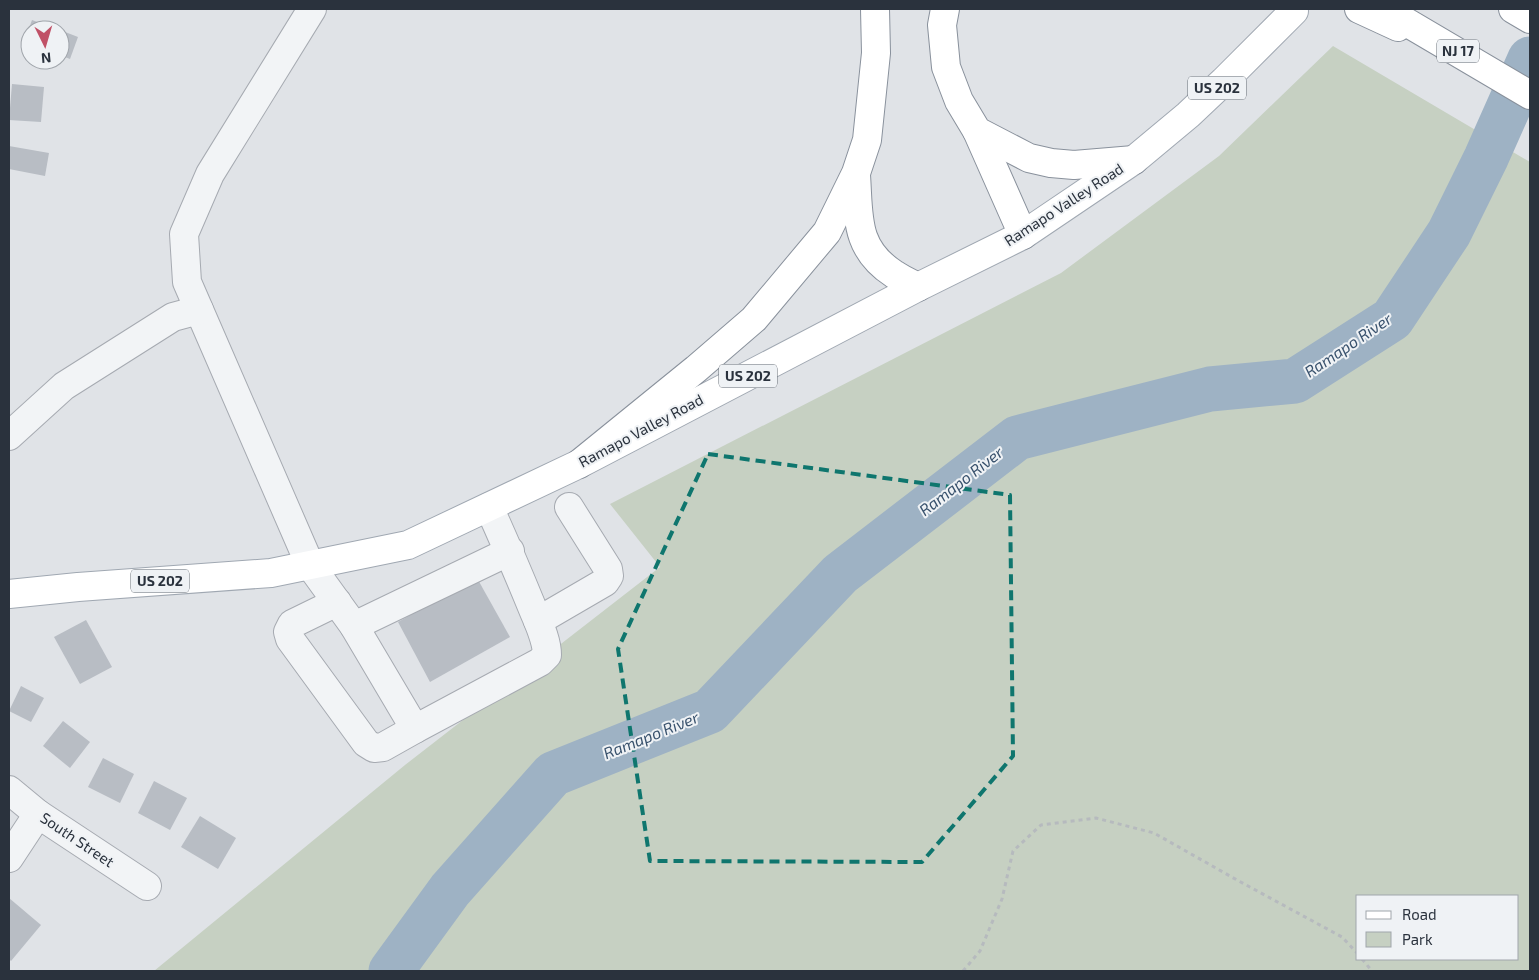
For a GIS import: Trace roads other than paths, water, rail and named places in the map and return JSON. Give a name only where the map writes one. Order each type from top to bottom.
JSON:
[{"type":"main road","points":[[579,464],[754,319],[827,232],[856,173],[867,140],[876,53],[876,9]]},
{"type":"main road","points":[[945,9],[942,24],[946,67],[959,101],[977,131],[1023,235]]},
{"type":"main road","points":[[1359,9],[1480,64]]},
{"type":"main road","name":"NJ 17","points":[[1384,9],[1530,95]]},
{"type":"main road","name":"Ramapo Valley Road","points":[[9,594],[78,587],[271,574],[408,545],[579,464],[918,287],[1023,235],[1134,160],[1188,115],[1294,11]]},
{"type":"main road","points":[[977,131],[1028,158],[1051,163],[1074,165],[1134,160]]},
{"type":"main road","points":[[856,173],[859,224],[865,243],[878,261],[894,274],[918,287]]},
{"type":"street","points":[[312,9],[210,174],[184,234],[187,282],[310,565],[354,626],[415,729]]},
{"type":"street","points":[[9,436],[64,386],[173,317],[199,310]]},
{"type":"street","points":[[337,602],[292,624],[288,632],[290,639],[366,743],[374,748],[383,747],[540,662],[547,655],[547,646],[510,551],[488,507]]},
{"type":"street","points":[[538,621],[605,582],[609,576],[608,569],[569,507]]},
{"type":"street","points":[[354,626],[510,551]]},
{"type":"street","name":"South Street","points":[[9,790],[38,814],[147,886]]},
{"type":"street","points":[[9,858],[38,814]]},
{"type":"waterway","name":"Ramapo River","points":[[391,971],[450,890],[553,774],[710,711],[840,574],[1017,438],[1210,389],[1295,381],[1392,319],[1449,233],[1486,158],[1530,59]]}]
